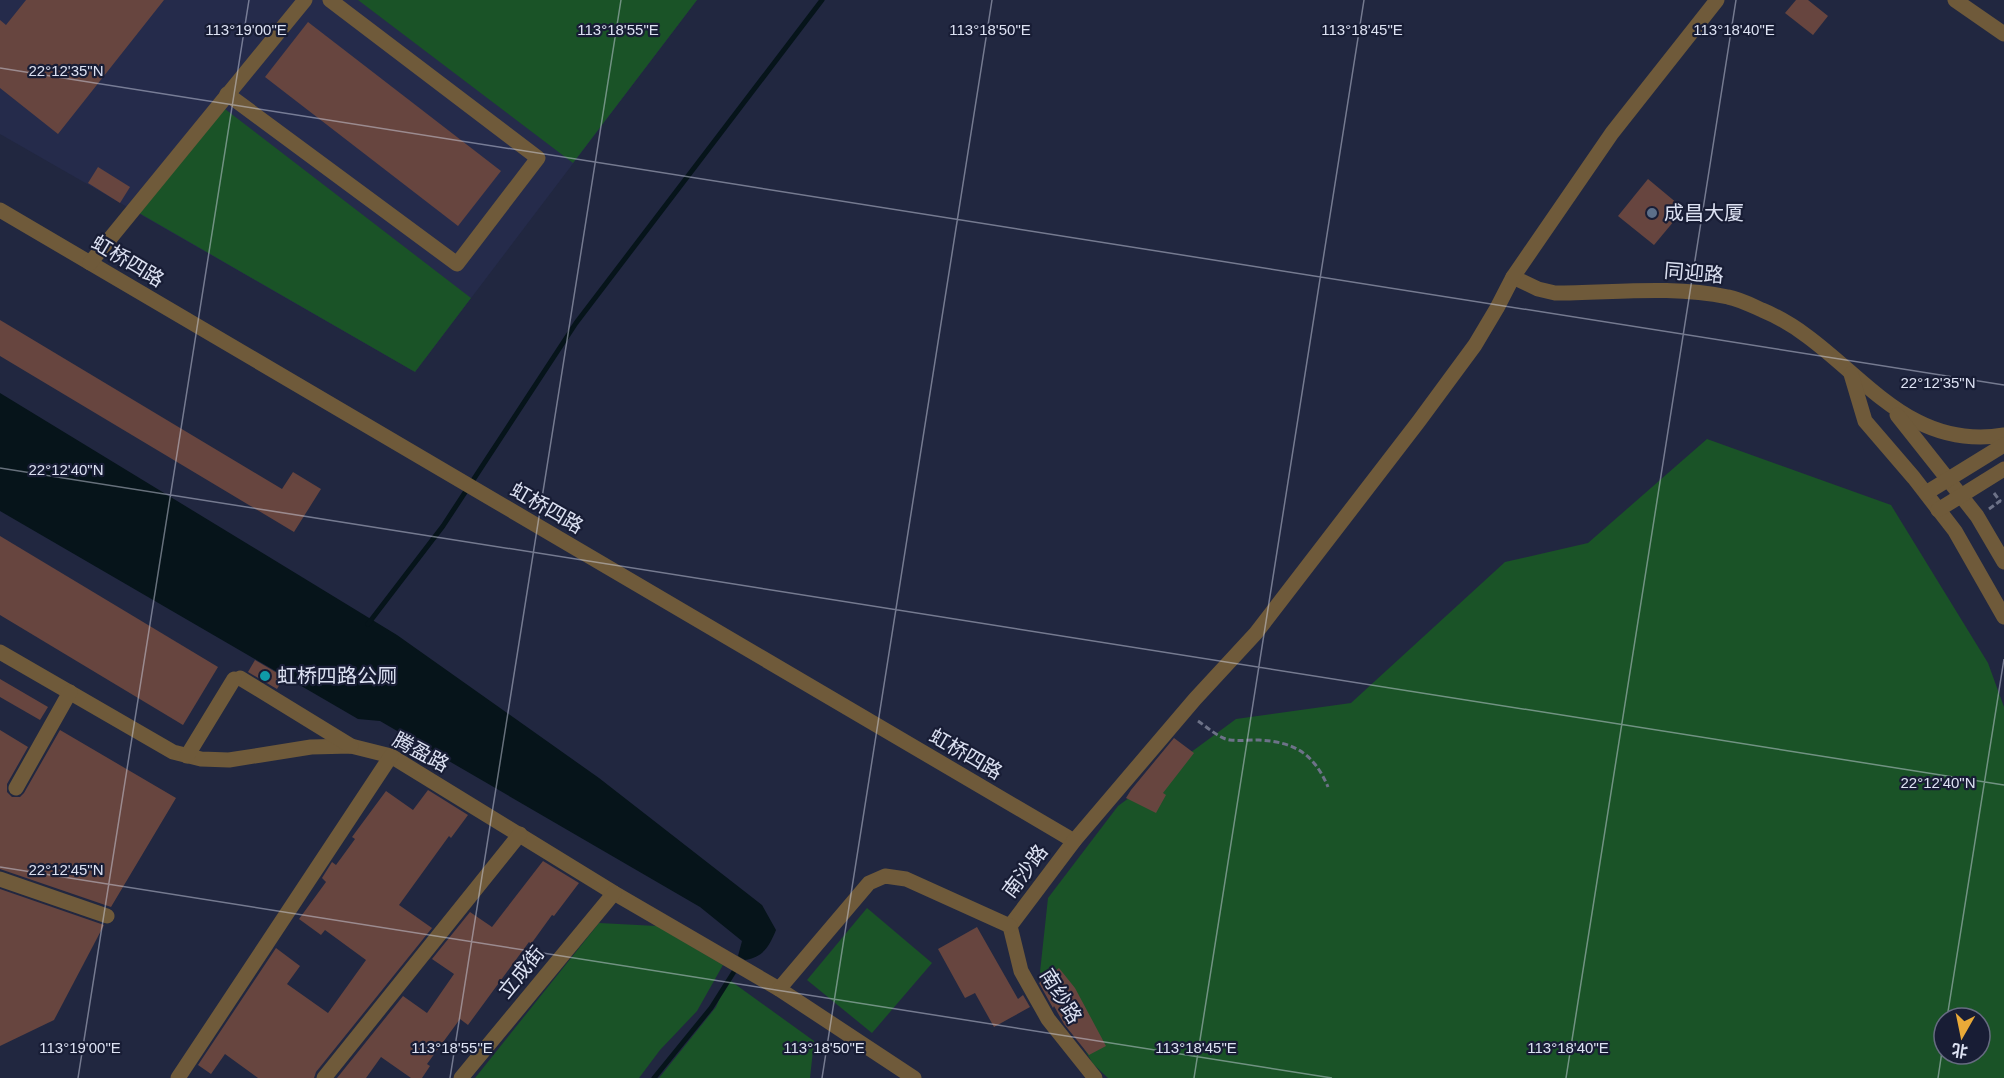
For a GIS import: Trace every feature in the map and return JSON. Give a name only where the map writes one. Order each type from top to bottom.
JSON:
[{"type":"street","points":[[90,263],[305,0]]},
{"type":"street","points":[[227,94],[457,264],[538,158],[330,0]]},
{"type":"street","name":"南沙路","points":[[1010,926],[1074,841],[1184,712],[1256,633],[1419,421],[1475,345],[1513,277],[1612,133],[1717,0]]},
{"type":"street","points":[[1955,0],[1972,5],[2003,31]]},
{"type":"street","name":"虹桥四路","points":[[0,210],[1074,841]]},
{"type":"street","name":"同迎路","points":[[1513,277],[1538,289],[1555,293],[1682,291],[1730,297],[1796,326],[1825,348],[1851,374],[1886,402]]},
{"type":"street","points":[[1851,374],[1864,421],[1926,493],[1955,531],[2004,617]]},
{"type":"street","points":[[1886,402],[1902,414],[1940,431],[1961,436],[2004,435]]},
{"type":"street","points":[[1886,402],[1977,516],[2004,562]]},
{"type":"street","points":[[1926,493],[2004,446]]},
{"type":"street","points":[[1938,510],[2004,469]]},
{"type":"street","name":"腾盈路","points":[[0,652],[173,752],[187,756],[229,760],[311,747],[351,746],[391,756],[779,989],[914,1078]]},
{"type":"street","points":[[187,756],[237,679],[351,746]]},
{"type":"street","points":[[16,788],[70,692]]},
{"type":"street","points":[[178,1078],[391,756]]},
{"type":"street","points":[[324,1078],[520,834]]},
{"type":"street","points":[[779,989],[869,883],[885,876],[906,879],[1010,926]]},
{"type":"street","points":[[0,879],[107,916]]},
{"type":"street","name":"立成街","points":[[461,1078],[614,892]]},
{"type":"street","name":"南纱路","points":[[1010,926],[1021,970],[1047,1019],[1095,1078]]},
{"type":"path","points":[[1184,712],[1228,740],[1282,743],[1300,750],[1313,760],[1322,772],[1328,787]]},
{"type":"shaded area","points":[[0,0],[697,0],[415,372],[0,134]]},
{"type":"shaded area","points":[[0,393],[397,635],[599,778],[762,905],[776,930],[768,946],[761,954],[745,960],[738,956],[742,941],[700,907],[380,721],[358,719],[0,511]]},
{"type":"green space","points":[[358,0],[697,0],[573,163]]},
{"type":"green space","points":[[225,109],[471,298],[415,372],[139,213]]},
{"type":"green space","points":[[1707,439],[1891,505],[1988,663],[2004,707],[2004,1078],[1108,1078],[1093,1064],[1040,972],[1048,898],[1118,806],[1236,719],[1351,703],[1505,562],[1588,543]]},
{"type":"green space","points":[[867,908],[932,963],[872,1033],[807,980]]},
{"type":"green space","points":[[599,923],[657,926],[723,965],[697,1011],[660,1050],[639,1078],[475,1078]]},
{"type":"green space","points":[[728,979],[814,1041],[810,1078],[659,1078],[716,1007]]},
{"type":"building","points":[[26,0],[164,0],[58,134],[0,88],[0,20],[6,25]]},
{"type":"building","points":[[1796,0],[1808,0],[1828,16],[1813,35],[1785,13]]},
{"type":"building","points":[[308,22],[501,171],[458,226],[265,77]]},
{"type":"building","points":[[98,167],[130,187],[120,203],[88,183]]},
{"type":"building","points":[[1648,179],[1684,209],[1654,245],[1618,216]]},
{"type":"building","points":[[0,320],[282,489],[293,472],[321,489],[294,532],[0,356]]},
{"type":"building","points":[[0,536],[218,667],[183,725],[0,615]]},
{"type":"building","name":"虹桥四路公厕","points":[[255,660],[284,677],[277,689],[248,672]]},
{"type":"building","points":[[0,679],[48,707],[40,720],[0,697]]},
{"type":"building","points":[[0,730],[28,747],[7,784],[7,792],[12,797],[20,797],[24,793],[60,730],[176,798],[111,907],[0,869]]},
{"type":"building","points":[[1174,738],[1194,753],[1163,793],[1166,795],[1156,813],[1126,798]]},
{"type":"building","points":[[428,790],[468,815],[451,838],[449,836],[399,905],[432,928],[316,1072],[314,1078],[258,1078],[225,1054],[211,1074],[198,1065],[276,948],[300,966],[287,984],[328,1013],[366,960],[325,930],[321,935],[299,919],[326,882],[322,878],[332,862],[336,865],[355,839],[352,837],[386,791],[413,810]]},
{"type":"building","points":[[543,861],[579,883],[531,944],[529,942],[468,1025],[460,1019],[427,1064],[430,1066],[422,1078],[411,1078],[381,1057],[366,1078],[337,1078],[403,996],[427,1013],[454,974],[432,959],[470,912],[492,927]]},
{"type":"building","points":[[0,889],[104,925],[54,1020],[0,1046]]},
{"type":"building","points":[[977,927],[1018,999],[1023,995],[1030,1007],[994,1027],[975,993],[965,998],[938,949]]},
{"type":"building","points":[[1059,968],[1075,988],[1106,1046],[1089,1055],[1064,1024],[1039,983]]},
{"type":"waterway","points":[[368,624],[443,526],[576,323],[822,0]]},
{"type":"waterway","points":[[654,1078],[711,1008],[737,967]]},
{"type":"place","name":"成昌大厦","points":[[1652,213]]},
{"type":"place","name":"虹桥四路公厕","points":[[265,676]]}]
